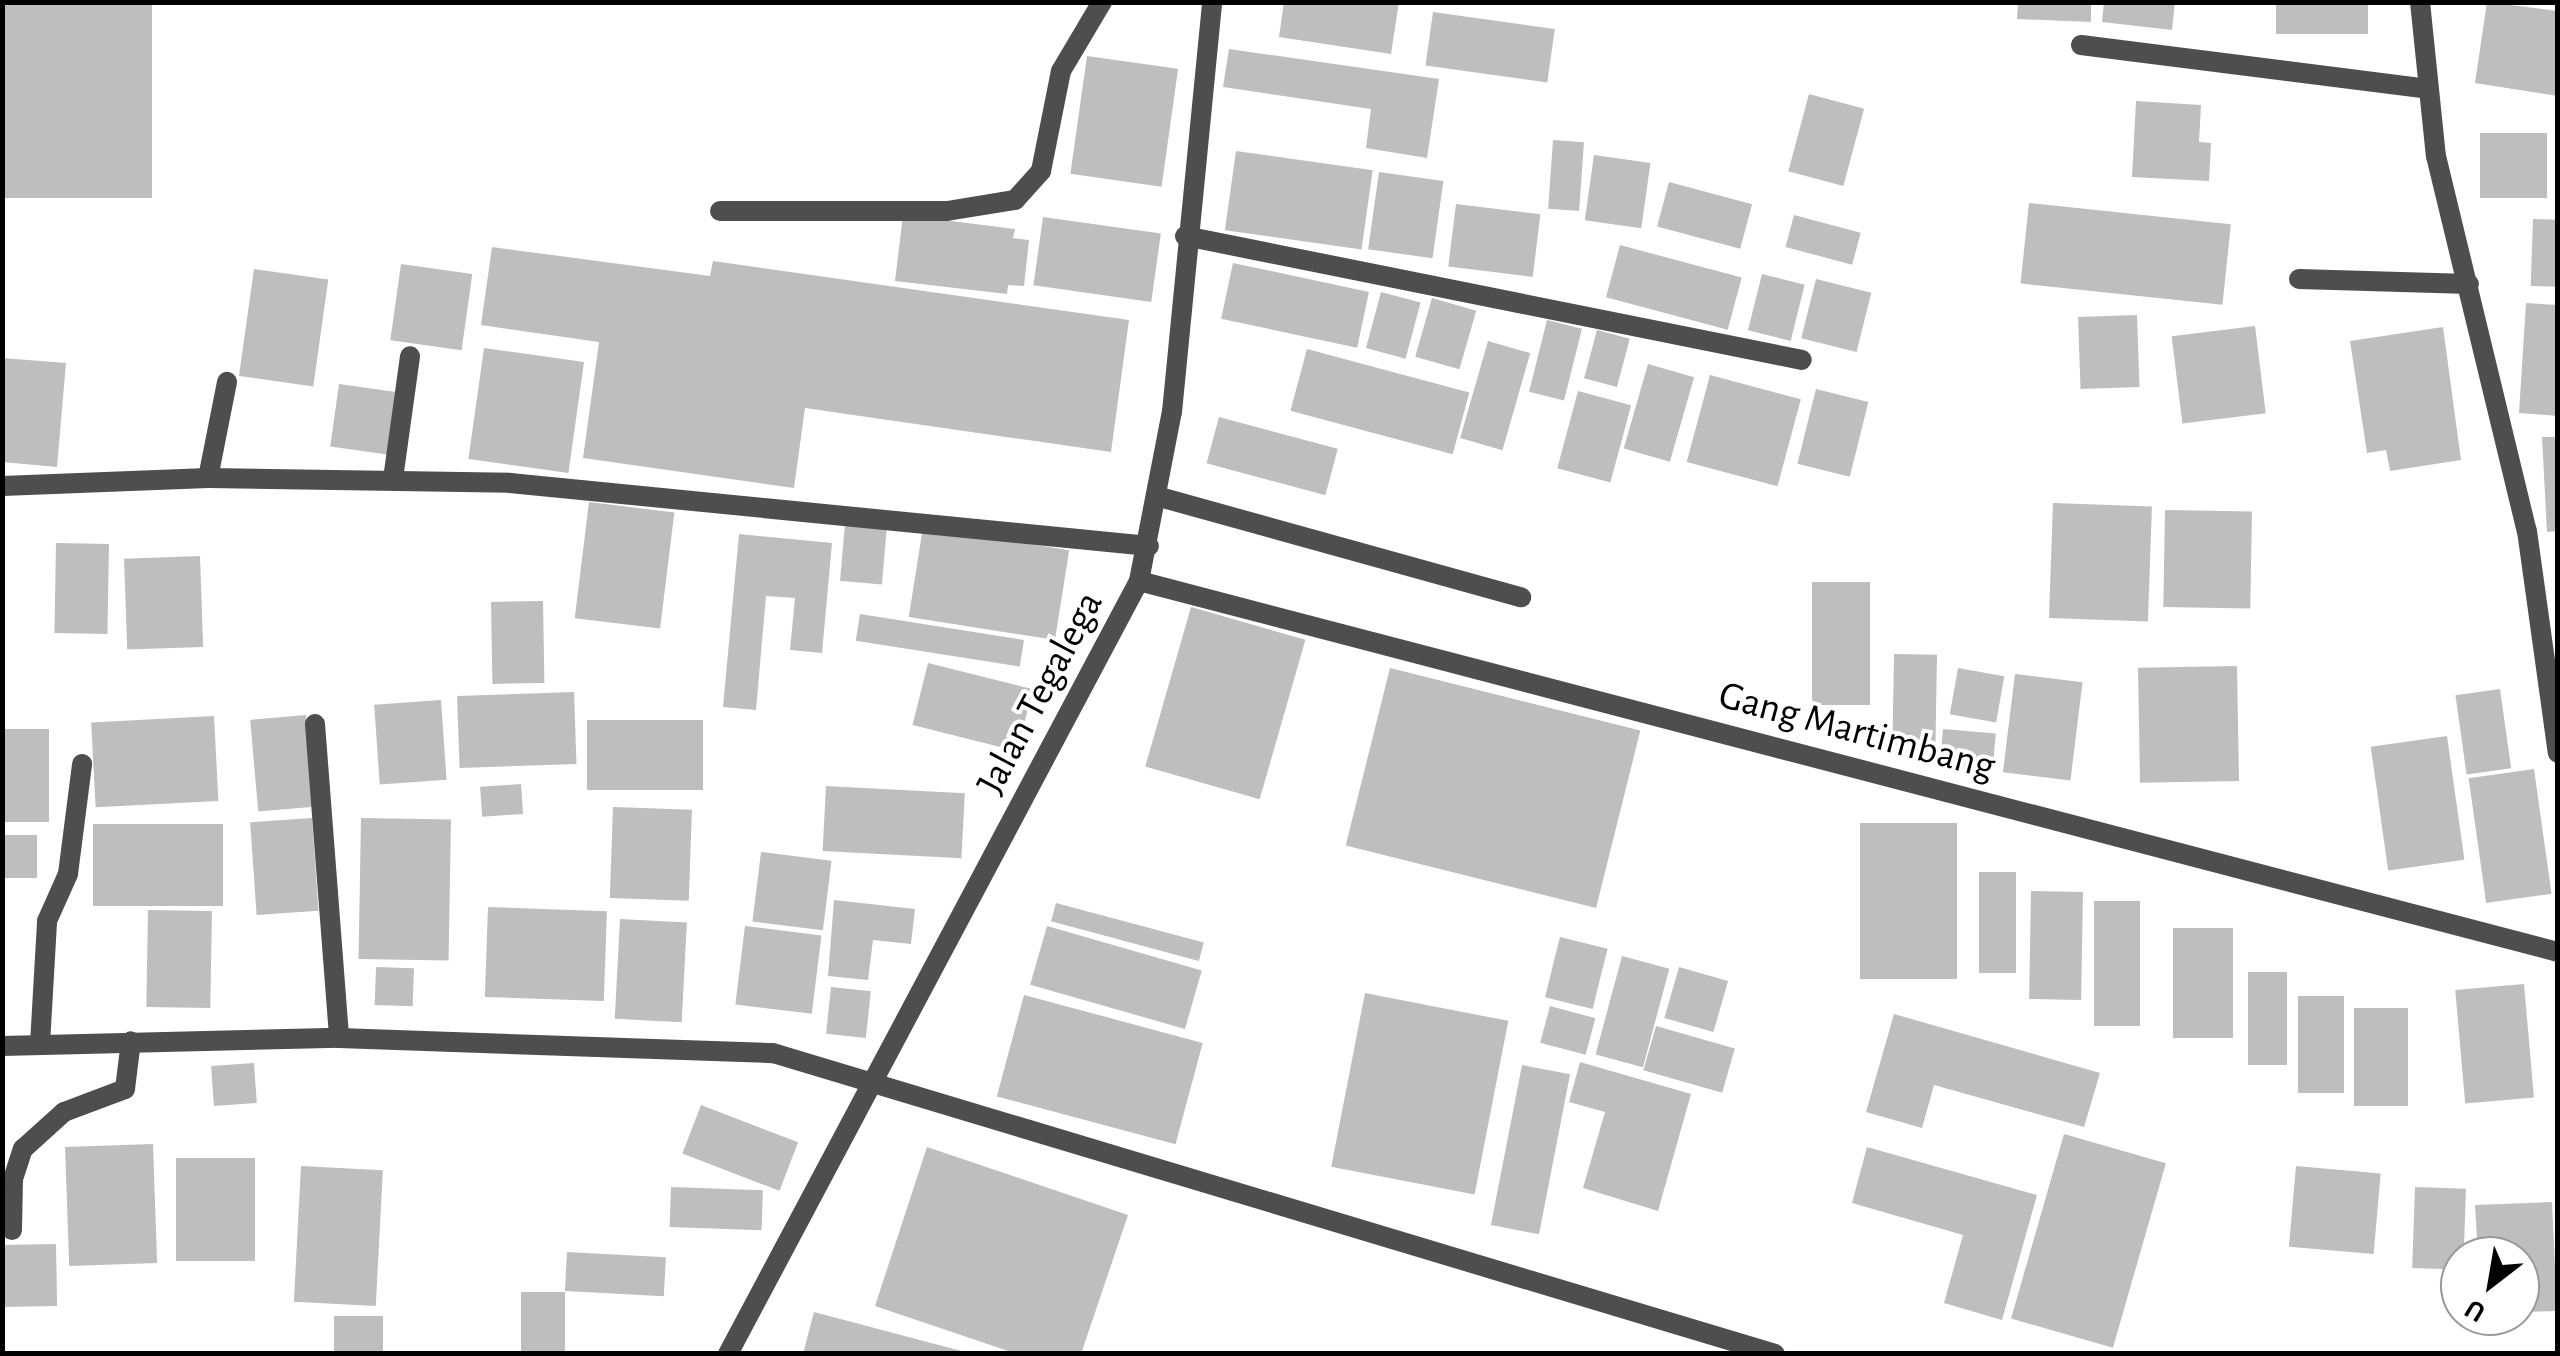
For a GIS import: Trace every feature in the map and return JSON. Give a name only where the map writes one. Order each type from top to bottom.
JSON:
[{"type":"street","points":[[720,211],[946,212],[1015,200],[1041,171],[1061,70],[1102,2]]},
{"type":"street","name":"Jalan Tegalega","points":[[728,1354],[1139,581],[1149,546],[1172,412],[1185,236],[1212,2]]},
{"type":"street","points":[[2420,2],[2436,156],[2527,531],[2558,752]]},
{"type":"street","points":[[2082,44],[2428,88]]},
{"type":"street","points":[[1185,236],[1802,360]]},
{"type":"street","points":[[2299,279],[2469,284]]},
{"type":"street","points":[[392,479],[410,356]]},
{"type":"street","points":[[208,478],[226,382]]},
{"type":"street","points":[[2,486],[208,478],[510,483],[1149,546]]},
{"type":"street","points":[[1156,496],[1521,597]]},
{"type":"street","name":"Gang Martimbang","points":[[1139,581],[2558,952]]},
{"type":"street","points":[[315,724],[338,1038]]},
{"type":"street","points":[[40,1044],[48,921],[68,874],[82,764]]},
{"type":"street","points":[[2,1046],[338,1038],[773,1053],[1775,1354]]},
{"type":"street","points":[[12,1230],[13,1179],[23,1149],[64,1112],[125,1090],[131,1041]]},
{"type":"building","points":[[5,2],[152,2],[152,198],[5,198]]},
{"type":"building","points":[[1284,2],[1399,2],[1391,54],[1279,37]]},
{"type":"building","points":[[2018,2],[2091,2],[2091,22],[2017,19]]},
{"type":"building","points":[[2104,2],[2175,2],[2172,30],[2102,22]]},
{"type":"building","points":[[2276,2],[2368,2],[2368,34],[2276,34]]},
{"type":"building","points":[[2487,2],[2558,11],[2558,96],[2475,83]]},
{"type":"building","points":[[1433,12],[1555,29],[1547,83],[1425,65]]},
{"type":"building","points":[[1229,49],[1439,79],[1427,158],[1366,148],[1371,109],[1223,87]]},
{"type":"building","points":[[1087,56],[1178,69],[1162,187],[1070,174]]},
{"type":"building","points":[[1809,94],[1864,109],[1843,186],[1788,171]]},
{"type":"building","points":[[2136,101],[2201,105],[2199,142],[2211,143],[2209,181],[2132,177]]},
{"type":"building","points":[[2480,133],[2547,133],[2547,198],[2480,198]]},
{"type":"building","points":[[1553,140],[1584,142],[1579,211],[1548,209]]},
{"type":"building","points":[[1236,151],[1373,170],[1362,249],[1225,230]]},
{"type":"building","points":[[1594,155],[1650,163],[1641,228],[1585,220]]},
{"type":"building","points":[[1379,172],[1443,181],[1433,258],[1368,249]]},
{"type":"building","points":[[1669,182],[1752,204],[1740,249],[1657,226]]},
{"type":"building","points":[[2029,203],[2231,224],[2222,305],[2021,284]]},
{"type":"building","points":[[1456,204],[1540,214],[1533,277],[1448,267]]},
{"type":"building","points":[[903,215],[1015,229],[1013,238],[1029,240],[1024,286],[1008,285],[1007,294],[895,281]]},
{"type":"building","points":[[1794,215],[1861,233],[1852,265],[1785,247]]},
{"type":"building","points":[[1043,217],[1161,234],[1151,302],[1033,285]]},
{"type":"building","points":[[2533,219],[2558,220],[2556,287],[2531,286]]},
{"type":"building","points":[[1620,245],[1742,278],[1728,330],[1606,297]]},
{"type":"building","points":[[492,247],[710,276],[713,261],[1129,320],[1111,452],[805,408],[794,488],[583,458],[599,342],[481,325]]},
{"type":"building","points":[[1233,263],[1369,292],[1357,348],[1221,319]]},
{"type":"building","points":[[401,264],[472,274],[462,350],[390,340]]},
{"type":"building","points":[[254,269],[328,279],[313,386],[239,376]]},
{"type":"building","points":[[1762,274],[1805,285],[1791,341],[1748,330]]},
{"type":"building","points":[[1816,279],[1871,293],[1857,352],[1801,338]]},
{"type":"building","points":[[1381,292],[1421,303],[1406,359],[1366,348]]},
{"type":"building","points":[[1432,298],[1476,311],[1459,369],[1415,357]]},
{"type":"building","points":[[2526,303],[2558,305],[2558,416],[2519,413]]},
{"type":"building","points":[[2137,315],[2140,387],[2081,389],[2078,317]]},
{"type":"building","points":[[1547,320],[1582,329],[1564,401],[1529,392]]},
{"type":"building","points":[[2255,326],[2266,413],[2182,424],[2172,336]]},
{"type":"building","points":[[2443,327],[2461,460],[2390,471],[2386,450],[2367,453],[2350,341]]},
{"type":"building","points":[[1597,330],[1630,339],[1617,387],[1584,378]]},
{"type":"building","points":[[1488,341],[1530,353],[1502,450],[1460,438]]},
{"type":"building","points":[[484,348],[584,362],[568,473],[468,459]]},
{"type":"building","points":[[1307,349],[1469,392],[1453,454],[1290,411]]},
{"type":"building","points":[[2,358],[66,363],[57,467],[2,462]]},
{"type":"building","points":[[1648,364],[1694,377],[1670,462],[1624,449]]},
{"type":"building","points":[[1710,375],[1801,399],[1778,486],[1687,462]]},
{"type":"building","points":[[339,384],[399,392],[391,455],[330,446]]},
{"type":"building","points":[[1816,389],[1868,402],[1850,477],[1797,464]]},
{"type":"building","points":[[1578,391],[1631,405],[1610,483],[1557,468]]},
{"type":"building","points":[[1219,417],[1338,449],[1325,495],[1207,463]]},
{"type":"building","points":[[2542,437],[2558,437],[2558,531],[2547,532]]},
{"type":"building","points":[[589,502],[674,512],[660,629],[575,618]]},
{"type":"building","points":[[2053,503],[2152,506],[2148,621],[2049,618]]},
{"type":"building","points":[[2165,510],[2252,512],[2250,609],[2163,607]]},
{"type":"building","points":[[845,524],[887,528],[882,584],[840,581]]},
{"type":"building","points":[[923,527],[1069,550],[1055,640],[909,617]]},
{"type":"building","points":[[739,534],[832,543],[822,653],[790,650],[795,598],[766,596],[756,710],[723,707]]},
{"type":"building","points":[[56,543],[109,544],[107,634],[54,633]]},
{"type":"building","points":[[200,556],[203,647],[127,650],[124,559]]},
{"type":"building","points":[[1812,582],[1870,582],[1870,705],[1812,705]]},
{"type":"building","points":[[543,601],[544,683],[492,684],[491,602]]},
{"type":"building","points":[[1191,607],[1305,640],[1260,799],[1145,767]]},
{"type":"building","points":[[860,614],[1024,640],[1020,667],[856,641]]},
{"type":"building","points":[[1894,654],[1937,655],[1935,746],[1892,745]]},
{"type":"building","points":[[928,663],[1033,689],[1017,751],[913,725]]},
{"type":"building","points":[[2237,666],[2239,781],[2140,783],[2138,668]]},
{"type":"building","points":[[1390,668],[1640,730],[1596,908],[1346,846]]},
{"type":"building","points":[[1958,668],[2004,676],[1996,722],[1950,714]]},
{"type":"building","points":[[2015,674],[2082,682],[2070,781],[2003,772]]},
{"type":"building","points":[[2500,689],[2511,768],[2467,774],[2455,695]]},
{"type":"building","points":[[574,692],[577,764],[460,768],[457,696]]},
{"type":"building","points":[[441,700],[447,780],[380,784],[374,705]]},
{"type":"building","points":[[306,715],[314,807],[258,812],[250,720]]},
{"type":"building","points":[[214,716],[218,801],[96,807],[91,722]]},
{"type":"building","points":[[587,720],[703,720],[703,790],[587,790]]},
{"type":"building","points":[[2,729],[49,729],[49,822],[2,822]]},
{"type":"building","points":[[1943,729],[1996,734],[1992,771],[1940,767]]},
{"type":"building","points":[[2447,736],[2464,860],[2388,870],[2371,747]]},
{"type":"building","points":[[2534,769],[2552,894],[2486,903],[2469,778]]},
{"type":"building","points":[[521,784],[523,814],[482,817],[480,787]]},
{"type":"building","points":[[826,786],[965,793],[961,858],[823,851]]},
{"type":"building","points":[[613,807],[692,810],[689,901],[610,898]]},
{"type":"building","points":[[312,818],[318,911],[257,915],[250,822]]},
{"type":"building","points":[[361,818],[451,820],[449,961],[359,959]]},
{"type":"building","points":[[1860,823],[1957,823],[1957,979],[1860,979]]},
{"type":"building","points":[[93,824],[223,824],[223,906],[93,906]]},
{"type":"building","points":[[2,835],[37,835],[37,878],[2,878]]},
{"type":"building","points":[[761,852],[831,861],[823,930],[752,921]]},
{"type":"building","points":[[1979,872],[2016,872],[2016,973],[1979,973]]},
{"type":"building","points":[[2031,891],[2083,892],[2081,1000],[2029,999]]},
{"type":"building","points":[[834,900],[915,909],[911,944],[873,940],[868,980],[828,976]]},
{"type":"building","points":[[2094,901],[2140,901],[2140,1026],[2094,1026]]},
{"type":"building","points":[[1056,903],[1204,943],[1199,961],[1051,921]]},
{"type":"building","points":[[488,907],[607,911],[604,1001],[485,997]]},
{"type":"building","points":[[148,910],[212,911],[210,1008],[146,1007]]},
{"type":"building","points":[[620,919],[687,923],[682,1022],[615,1019]]},
{"type":"building","points":[[745,926],[821,935],[812,1014],[735,1004]]},
{"type":"building","points":[[1047,926],[1202,970],[1185,1029],[1030,985]]},
{"type":"building","points":[[2173,928],[2233,928],[2233,1038],[2173,1038]]},
{"type":"building","points":[[1560,937],[1608,949],[1593,1009],[1545,997]]},
{"type":"building","points":[[1622,956],[1669,969],[1643,1067],[1596,1055]]},
{"type":"building","points":[[376,967],[414,968],[413,1006],[375,1005]]},
{"type":"building","points":[[1679,967],[1728,981],[1713,1032],[1664,1018]]},
{"type":"building","points":[[2248,972],[2287,972],[2287,1065],[2248,1065]]},
{"type":"building","points":[[2524,984],[2534,1098],[2465,1104],[2455,990]]},
{"type":"building","points":[[831,987],[871,991],[866,1038],[826,1034]]},
{"type":"building","points":[[1365,993],[1508,1021],[1475,1195],[1331,1167]]},
{"type":"building","points":[[1024,995],[1203,1043],[1176,1144],[997,1096]]},
{"type":"building","points":[[2298,996],[2344,996],[2344,1093],[2298,1093]]},
{"type":"building","points":[[1550,1006],[1595,1018],[1586,1055],[1540,1043]]},
{"type":"building","points":[[2354,1008],[2408,1008],[2408,1106],[2354,1106]]},
{"type":"building","points":[[1894,1014],[2100,1073],[2084,1127],[1934,1085],[1922,1128],[1866,1112]]},
{"type":"building","points":[[1656,1026],[1735,1049],[1722,1093],[1643,1070]]},
{"type":"building","points":[[1580,1062],[1691,1094],[1658,1211],[1583,1188],[1605,1112],[1569,1102]]},
{"type":"building","points":[[254,1063],[257,1103],[214,1106],[211,1066]]},
{"type":"building","points":[[1522,1065],[1570,1074],[1539,1234],[1491,1225]]},
{"type":"building","points":[[701,1105],[798,1142],[779,1191],[682,1154]]},
{"type":"building","points":[[2064,1134],[2166,1163],[2113,1348],[2011,1319]]},
{"type":"building","points":[[153,1144],[157,1263],[69,1266],[65,1147]]},
{"type":"building","points":[[927,1147],[1128,1215],[1081,1354],[1017,1354],[875,1306]]},
{"type":"building","points":[[1867,1147],[2037,1195],[2002,1320],[1944,1303],[1963,1235],[1852,1203]]},
{"type":"building","points":[[176,1158],[255,1158],[255,1261],[176,1261]]},
{"type":"building","points":[[301,1166],[383,1170],[376,1306],[294,1302]]},
{"type":"building","points":[[2296,1166],[2381,1173],[2374,1254],[2289,1247]]},
{"type":"building","points":[[671,1187],[763,1190],[762,1230],[670,1227]]},
{"type":"building","points":[[2415,1187],[2466,1189],[2464,1236],[2440,1236],[2440,1269],[2412,1268]]},
{"type":"building","points":[[2552,1202],[2557,1311],[2540,1311],[2540,1236],[2477,1236],[2475,1205]]},
{"type":"building","points":[[56,1244],[57,1306],[3,1307],[2,1245]]},
{"type":"building","points":[[567,1252],[666,1257],[664,1296],[565,1291]]},
{"type":"building","points":[[521,1292],[565,1292],[565,1353],[521,1353]]},
{"type":"building","points":[[814,1312],[965,1352],[965,1354],[803,1354]]},
{"type":"building","points":[[334,1316],[383,1316],[383,1353],[334,1353]]}]
